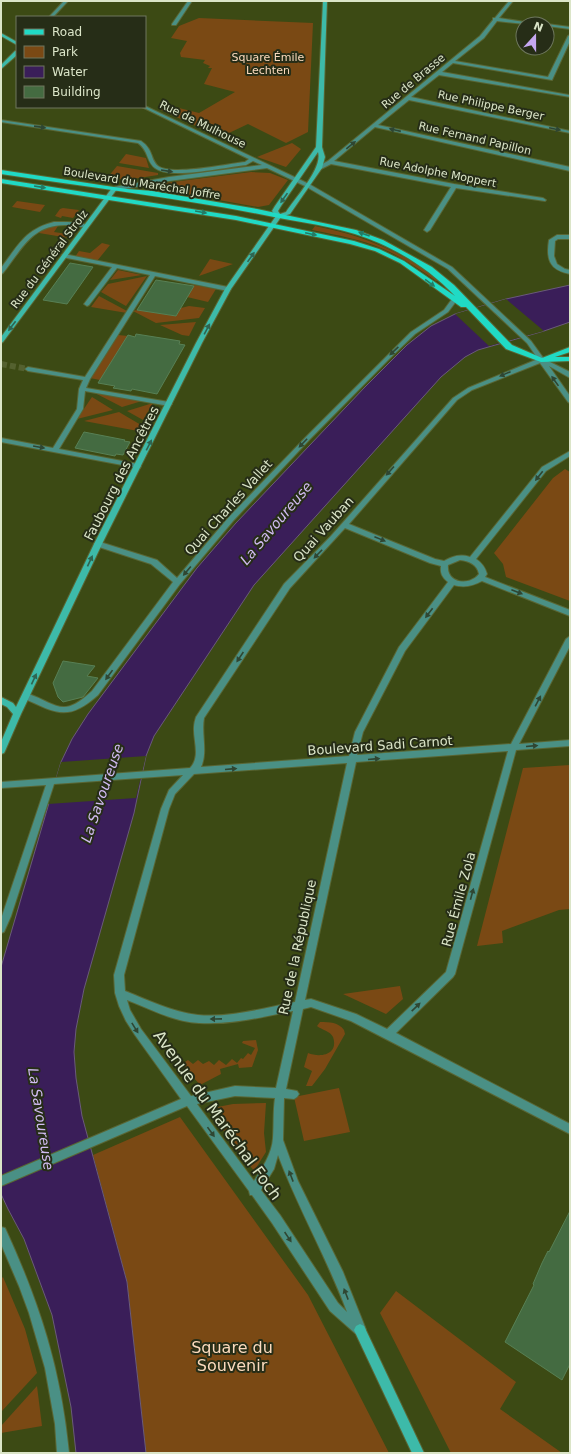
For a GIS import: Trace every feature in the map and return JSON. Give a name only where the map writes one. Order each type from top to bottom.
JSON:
[{"type":"main road","points":[[319,168],[322,157],[319,146],[325,1]]},
{"type":"main road","points":[[1,34],[16,43]]},
{"type":"main road","points":[[1,68],[16,53]]},
{"type":"main road","name":"Faubourg des Ancêtres","points":[[279,216],[275,211],[319,146]]},
{"type":"main road","name":"Faubourg des Ancêtres","points":[[1,751],[17,714],[98,544],[228,289],[279,216],[288,213],[319,168]]},
{"type":"main road","name":"Boulevard du Maréchal Joffre","points":[[1,172],[114,189],[147,192],[354,230],[381,241],[430,268],[451,287],[471,309]]},
{"type":"main road","name":"Boulevard du Maréchal Joffre","points":[[1,181],[236,218],[352,242],[377,250],[402,262],[454,300],[471,309]]},
{"type":"main road","name":"Rue du Général Strolz","points":[[1,341],[114,189]]},
{"type":"main road","points":[[471,309],[507,345],[541,360]]},
{"type":"main road","name":"Quai Vauban","points":[[541,360],[570,349]]},
{"type":"main road","name":"Quai Vauban","points":[[541,360],[570,359]]},
{"type":"main road","points":[[1,700],[10,705],[17,714]]},
{"type":"main road","name":"Avenue du Maréchal Foch","points":[[360,1330],[418,1453]]},
{"type":"street","points":[[52,16],[66,1]]},
{"type":"street","points":[[174,24],[190,1]]},
{"type":"street","name":"Rue de Brasse","points":[[319,168],[330,162],[375,126],[482,37],[511,1]]},
{"type":"street","points":[[495,19],[515,21]]},
{"type":"street","points":[[555,26],[570,28]]},
{"type":"street","points":[[452,62],[550,79],[570,36]]},
{"type":"street","points":[[438,73],[569,96]]},
{"type":"street","name":"Rue Philippe Berger","points":[[407,98],[570,132]]},
{"type":"street","name":"Rue de Mulhouse","points":[[146,108],[308,185],[450,268],[525,337],[553,380],[570,402]]},
{"type":"street","points":[[1,121],[139,142],[147,147],[154,165],[159,169],[168,172],[246,163],[254,159]]},
{"type":"street","name":"Rue Fernand Papillon","points":[[375,126],[570,169]]},
{"type":"street","name":"Rue Adolphe Moppert","points":[[330,162],[454,186],[543,200]]},
{"type":"street","points":[[114,189],[142,183],[267,166]]},
{"type":"street","points":[[427,230],[454,186]]},
{"type":"street","points":[[1,272],[32,231],[48,224],[64,223],[86,226]]},
{"type":"street","points":[[570,237],[557,237],[552,240],[550,252],[553,264],[563,271],[570,272]]},
{"type":"street","points":[[64,256],[228,289]]},
{"type":"street","points":[[87,304],[115,266]]},
{"type":"street","points":[[54,450],[80,409],[82,388],[87,379],[154,274]]},
{"type":"street","name":"Quai Charles Vallet","points":[[26,696],[55,710],[76,709],[87,702],[177,582],[231,519],[308,438],[413,333],[446,311],[454,300]]},
{"type":"street","points":[[541,360],[570,376]]},
{"type":"street","name":"Quai Vauban","points":[[192,772],[198,765],[200,757],[198,727],[200,717],[287,586],[344,525],[455,398],[470,389],[541,360]]},
{"type":"street","points":[[28,369],[87,379]]},
{"type":"street","points":[[82,388],[169,404]]},
{"type":"street","points":[[1,440],[138,466]]},
{"type":"street","points":[[472,560],[544,469],[570,453]]},
{"type":"street","points":[[344,525],[433,561],[445,564],[454,559],[460,558],[472,560],[480,566],[482,570],[481,578],[472,584],[459,584],[452,582],[445,576],[445,564]]},
{"type":"street","points":[[98,544],[154,562],[177,582]]},
{"type":"street","points":[[481,578],[570,613]]},
{"type":"street","name":"Rue de la République","points":[[254,1192],[270,1165],[278,1140],[278,1111],[280,1093],[351,760],[359,732],[402,649],[452,582]]},
{"type":"street","name":"Rue Émile Zola","points":[[388,1034],[450,974],[513,748],[570,639]]},
{"type":"street","name":"Boulevard Sadi Carnot","points":[[1,785],[141,776],[570,743]]},
{"type":"street","name":"Avenue du Maréchal Foch","points":[[192,772],[172,792],[165,809],[119,975],[120,993],[124,1011],[254,1192],[276,1219],[334,1307],[360,1330]]},
{"type":"street","points":[[1,929],[7,916],[51,782]]},
{"type":"street","points":[[120,993],[171,1013],[198,1019],[229,1019],[311,1003],[353,1017],[388,1034],[570,1129]]},
{"type":"street","points":[[1,1181],[188,1101],[235,1091],[294,1094]]},
{"type":"street","name":"Rue de la République","points":[[278,1140],[294,1183],[339,1276],[360,1330]]},
{"type":"street","points":[[1,1232],[14,1258],[39,1324],[51,1363],[63,1453]]},
{"type":"green space","name":"Square Émile Lechten","points":[[199,18],[313,23],[308,132],[286,143],[248,124],[229,133],[225,132],[218,136],[220,137],[161,110],[167,105],[199,113],[235,92],[204,84],[212,68],[208,68],[210,66],[203,63],[205,60],[181,57],[180,53],[187,41],[171,38],[179,26]]},
{"type":"green space","points":[[292,143],[301,149],[286,167],[257,157]]},
{"type":"green space","points":[[126,154],[146,158],[149,168],[119,163]]},
{"type":"green space","points":[[117,166],[158,173],[158,175],[126,180],[108,177]]},
{"type":"green space","points":[[251,172],[270,173],[288,180],[269,205],[258,207],[141,186]]},
{"type":"green space","points":[[17,201],[45,205],[40,212],[12,207]]},
{"type":"green space","points":[[60,209],[79,210],[73,218],[62,216],[61,218],[55,216]]},
{"type":"green space","points":[[58,226],[54,232],[67,234],[71,228],[75,230],[69,238],[39,233],[41,230]]},
{"type":"green space","points":[[315,226],[365,239],[396,253],[439,280],[436,281],[404,259],[390,252],[357,240],[312,230]]},
{"type":"green space","points":[[102,243],[110,245],[97,261],[75,257],[79,251],[90,253]]},
{"type":"green space","points":[[210,259],[233,264],[199,276]]},
{"type":"green space","points":[[118,270],[142,275],[110,280]]},
{"type":"green space","points":[[147,276],[126,306],[101,292],[108,284]]},
{"type":"green space","points":[[194,285],[216,289],[208,302],[187,297]]},
{"type":"green space","points":[[99,296],[127,311],[127,313],[91,307]]},
{"type":"green space","points":[[189,306],[205,308],[199,318],[156,323],[133,311],[137,310],[176,316],[181,308]]},
{"type":"green space","points":[[196,322],[189,336],[182,335],[160,325]]},
{"type":"green space","points":[[118,335],[128,336],[100,380],[90,378]]},
{"type":"green space","points":[[95,393],[142,401],[122,407]]},
{"type":"green space","points":[[92,397],[113,410],[77,419]]},
{"type":"green space","points":[[153,403],[143,420],[127,411]]},
{"type":"green space","points":[[119,412],[141,425],[138,431],[84,421]]},
{"type":"green space","points":[[565,469],[570,472],[570,601],[506,577],[503,564],[494,553],[553,478]]},
{"type":"green space","points":[[570,765],[570,909],[559,910],[502,931],[503,943],[477,946],[523,768]]},
{"type":"green space","points":[[400,986],[403,999],[386,1014],[343,994]]},
{"type":"green space","points":[[320,1022],[330,1022],[336,1024],[342,1027],[345,1034],[325,1069],[312,1086],[306,1086],[312,1071],[304,1067],[308,1053],[323,1055],[327,1054],[333,1048],[334,1043],[332,1035],[317,1026]]},
{"type":"green space","points":[[256,1040],[258,1050],[252,1067],[239,1068],[238,1064],[220,1069],[221,1074],[200,1085],[182,1064],[188,1060],[193,1064],[198,1060],[203,1064],[209,1061],[214,1065],[219,1060],[226,1065],[232,1059],[237,1063],[248,1053],[251,1055],[255,1048],[242,1043],[243,1041]]},
{"type":"green space","points":[[339,1088],[350,1132],[304,1141],[294,1097]]},
{"type":"green space","points":[[266,1103],[264,1133],[266,1152],[254,1171],[207,1109],[233,1104]]},
{"type":"green space","name":"Square du Souvenir","points":[[180,1117],[308,1295],[389,1453],[146,1453],[127,1282],[93,1155]]},
{"type":"green space","points":[[3,1277],[25,1329],[37,1373],[1,1412],[1,1279]]},
{"type":"green space","points":[[396,1291],[516,1382],[500,1409],[562,1453],[451,1453],[380,1313]]},
{"type":"green space","points":[[37,1386],[42,1426],[1,1433],[1,1426]]},
{"type":"water","name":"La Savoureuse","points":[[570,285],[570,322],[478,350],[465,357],[441,377],[254,585],[154,736],[146,756],[134,813],[84,989],[76,1029],[74,1052],[76,1078],[82,1116],[127,1282],[146,1453],[76,1453],[71,1407],[52,1315],[24,1239],[1,1194],[1,967],[61,762],[72,739],[88,714],[197,568],[236,523],[407,345],[431,326],[455,314],[506,299]]},
{"type":"pier","points":[[506,299],[544,331],[489,346],[455,314]]},
{"type":"pier","points":[[146,756],[136,798],[48,804],[61,762]]},
{"type":"building","points":[[70,263],[93,267],[67,304],[43,300]]},
{"type":"building","points":[[156,280],[194,286],[176,316],[137,310]]},
{"type":"building","points":[[136,334],[180,341],[179,344],[185,345],[157,394],[132,389],[131,391],[113,388],[115,386],[98,383],[128,335],[135,337]]},
{"type":"building","points":[[84,432],[130,442],[123,455],[116,454],[115,456],[75,448]]},
{"type":"building","points":[[63,661],[95,666],[87,676],[98,678],[83,697],[63,702],[58,697],[53,683]]},
{"type":"building","points":[[570,1211],[570,1364],[562,1380],[505,1342],[534,1285],[533,1284],[542,1263]]},
{"type":"tunnel","points":[[1,364],[28,369]]}]
